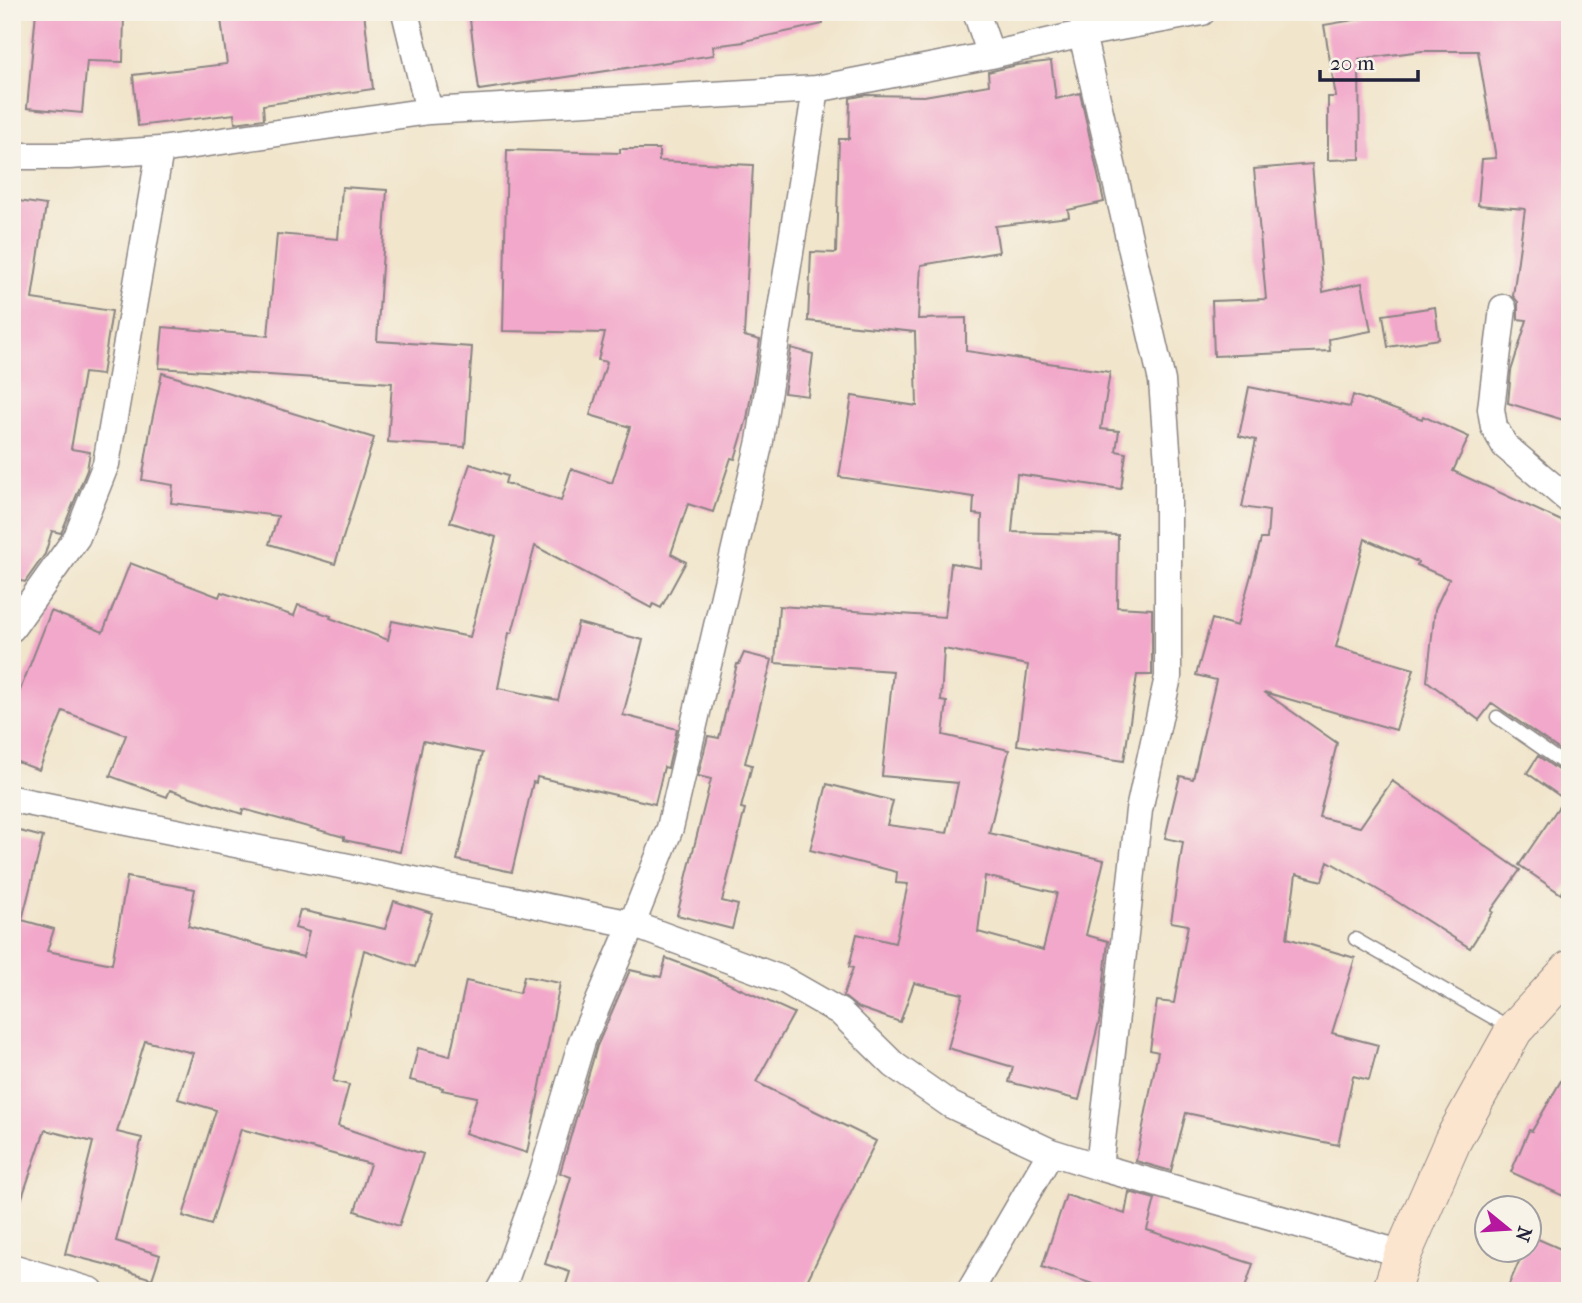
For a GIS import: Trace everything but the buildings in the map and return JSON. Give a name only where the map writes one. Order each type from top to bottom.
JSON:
[{"type":"main road","points":[[1391,1291],[1403,1254],[1453,1140],[1514,1030],[1570,969]]},
{"type":"street","points":[[405,12],[429,111]]},
{"type":"street","points":[[976,12],[991,55]]},
{"type":"street","points":[[12,156],[69,156],[160,150],[429,111],[816,89],[1202,12]]},
{"type":"street","points":[[1082,34],[1162,381],[1168,462],[1168,677],[1139,810],[1099,1167]]},
{"type":"street","points":[[499,1291],[540,1183],[582,1041],[670,828],[760,442],[816,89]]},
{"type":"street","points":[[12,628],[77,537],[106,464],[160,150]]},
{"type":"street","points":[[1503,309],[1491,409],[1494,428],[1505,446],[1570,501]]},
{"type":"street","points":[[12,799],[632,924],[784,980],[840,1012],[894,1065],[951,1105],[1051,1152],[1403,1254]]},
{"type":"street","points":[[970,1291],[1051,1152]]},
{"type":"street","points":[[12,1268],[91,1291]]},
{"type":"lane","points":[[1497,717],[1570,768]]},
{"type":"lane","points":[[1355,939],[1514,1030]]}]
